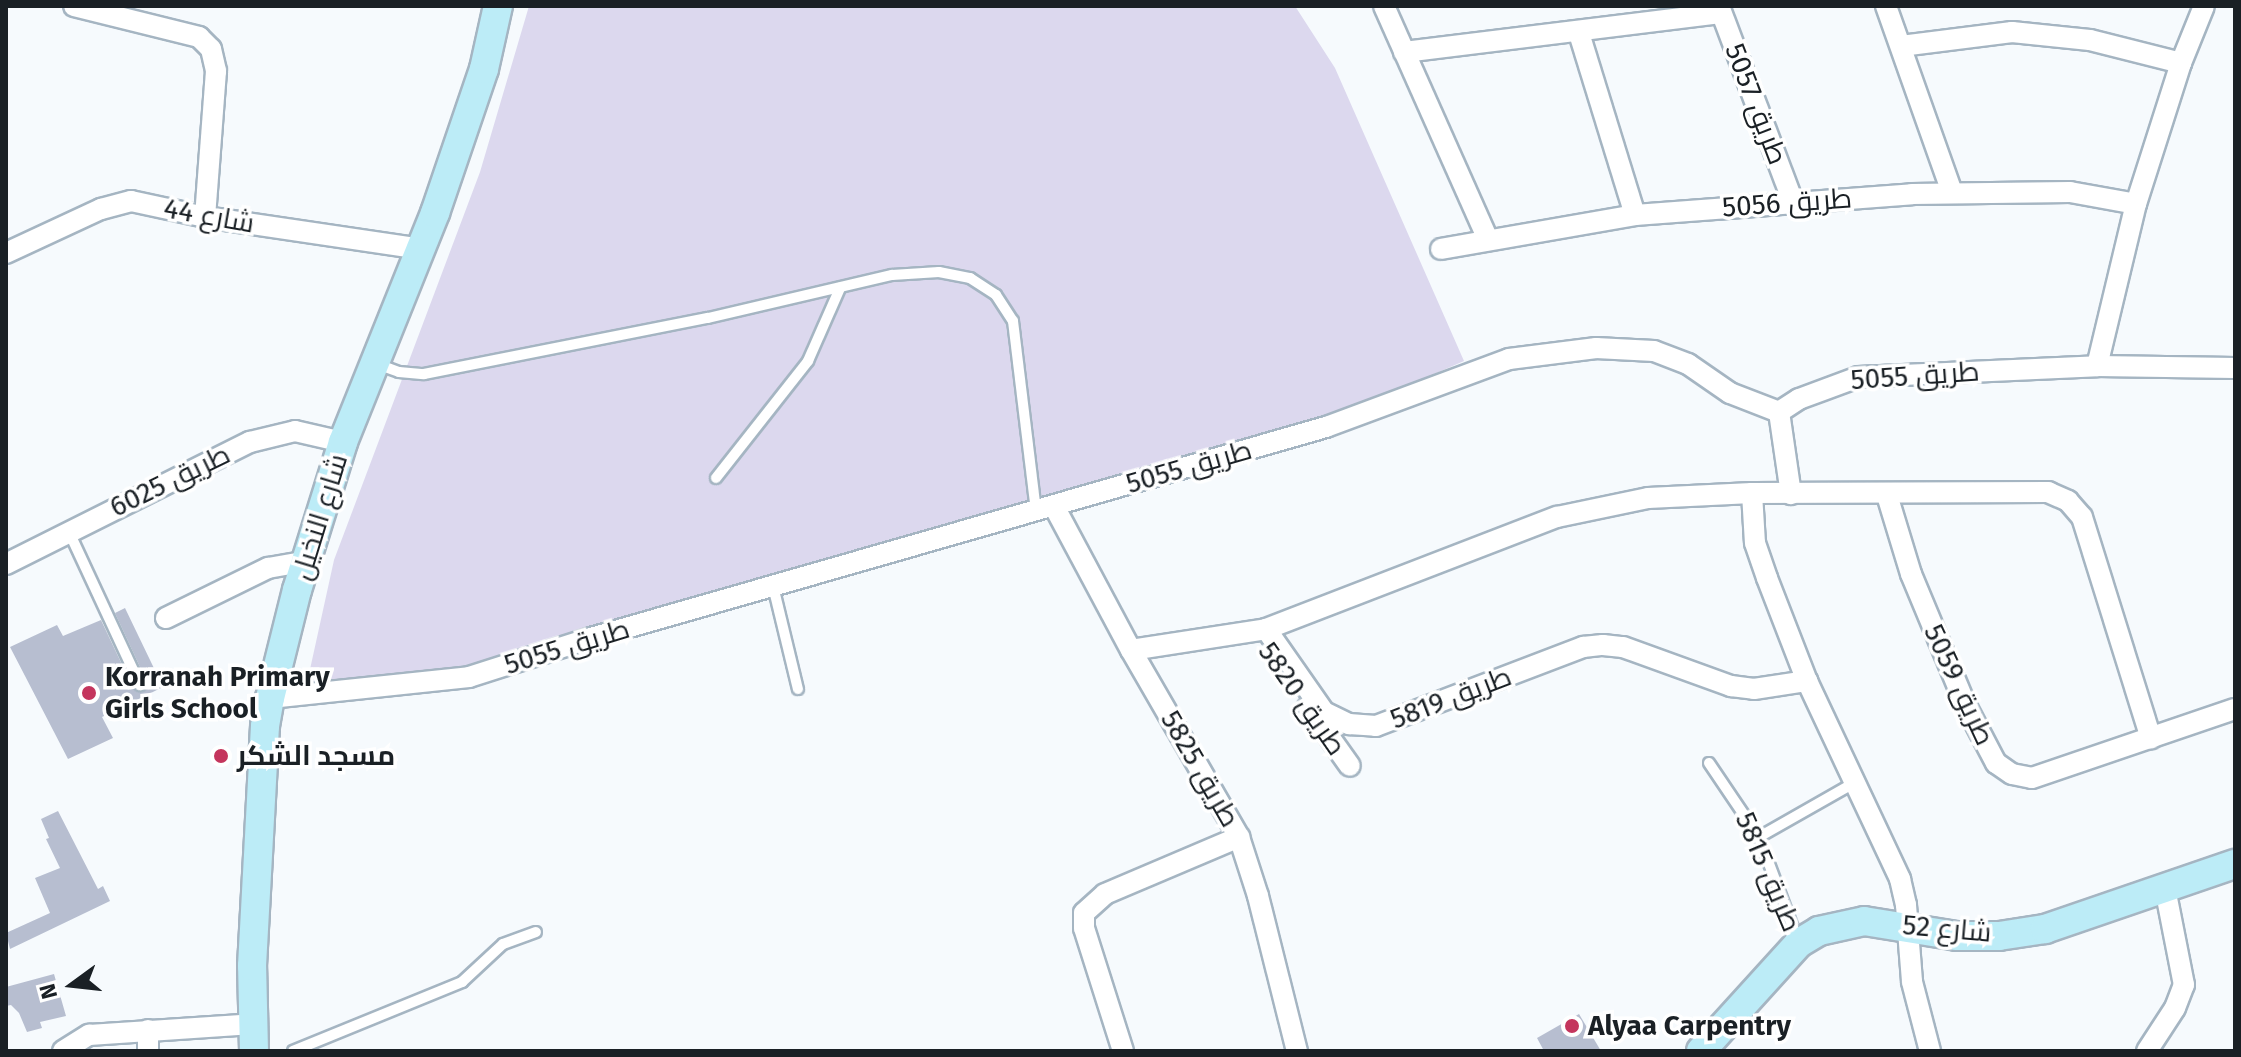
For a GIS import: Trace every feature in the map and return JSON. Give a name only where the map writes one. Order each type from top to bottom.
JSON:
[{"type":"street","points":[[74,6],[199,37],[211,49],[216,71],[205,217]]},
{"type":"street","name":"شارع النخيل","points":[[254,1037],[252,966],[265,726],[270,698],[306,561],[343,442],[422,249],[484,69],[498,6]]},
{"type":"street","points":[[1384,6],[1488,240]]},
{"type":"street","points":[[1886,6],[1952,192]]},
{"type":"street","points":[[2097,366],[2136,204],[2181,63],[2204,6]]},
{"type":"street","points":[[1404,52],[1579,33],[1720,10]]},
{"type":"street","name":"طريق 5057","points":[[1720,10],[1793,202]]},
{"type":"street","points":[[1901,46],[2012,32],[2090,40],[2181,63]]},
{"type":"street","points":[[1579,33],[1635,215]]},
{"type":"street","name":"طريق 5056","points":[[1441,249],[1635,215],[1793,202],[1952,192],[2070,192],[2136,204]]},
{"type":"street","name":"شارع 44","points":[[6,253],[101,209],[131,201],[205,217],[422,249]]},
{"type":"street","name":"طريق 5055","points":[[270,698],[469,677],[591,638],[1326,427],[1509,359],[1627,347],[1654,351],[1688,364],[1730,393],[1779,412],[1811,393],[1858,377],[2097,366],[2235,368]]},
{"type":"street","points":[[1779,412],[1791,494]]},
{"type":"street","name":"طريق 6025","points":[[6,564],[250,442],[295,431],[343,442]]},
{"type":"street","points":[[1131,650],[1260,630],[1557,517],[1648,498],[1752,493],[1887,495],[2048,492],[2068,501],[2082,517],[2151,739]]},
{"type":"street","points":[[1752,493],[1755,543],[1807,681],[1891,854],[1906,905],[1910,974],[1930,1051]]},
{"type":"street","name":"طريق 5059","points":[[1887,495],[1925,610],[1965,704],[1996,763],[2012,774],[2032,778],[2235,709]]},
{"type":"street","name":"طريق 5825","points":[[1045,508],[1239,837],[1258,896],[1297,1051]]},
{"type":"street","points":[[166,618],[268,568],[306,561]]},
{"type":"street","name":"طريق 5819","points":[[1260,630],[1324,712],[1349,724],[1376,726],[1583,647],[1603,645],[1623,647],[1731,686],[1754,689],[1807,681]]},
{"type":"street","name":"طريق 5820","points":[[1260,630],[1350,766]]},
{"type":"street","points":[[1123,1051],[1084,928],[1084,913],[1105,894],[1239,837]]},
{"type":"street","name":"شارع 52","points":[[1701,1051],[1799,943],[1841,923],[1864,921],[1957,936],[1999,936],[2045,929],[2235,864]]},
{"type":"street","points":[[2147,1051],[2175,1008],[2184,985],[2165,888]]},
{"type":"street","points":[[63,1051],[89,1035],[148,1040],[254,1037]]},
{"type":"lane","points":[[376,363],[399,372],[424,374],[892,275],[939,272],[970,278],[996,295],[1013,321],[1045,508]]},
{"type":"lane","points":[[716,478],[808,361],[840,288]]},
{"type":"lane","points":[[69,532],[140,685]]},
{"type":"lane","points":[[773,586],[798,689]]},
{"type":"lane","name":"طريق 5815","points":[[1709,763],[1759,837],[1799,943]]},
{"type":"lane","points":[[1759,837],[1854,783]]},
{"type":"lane","points":[[293,1051],[462,982],[503,944],[536,932]]},
{"type":"shaded area","points":[[529,6],[1295,6],[1335,68],[1464,361],[1363,405],[636,614],[459,673],[307,683],[334,560],[480,172]]},
{"type":"building","points":[[125,608],[163,687],[102,717],[113,738],[68,759],[10,647],[57,625],[63,636],[101,620],[133,688],[143,692],[147,682],[115,613]]},
{"type":"building","points":[[58,811],[98,889],[103,886],[110,901],[10,949],[6,933],[50,913],[35,878],[60,868],[46,839],[49,838],[41,819]]},
{"type":"building","points":[[54,974],[66,1016],[40,1022],[42,1028],[27,1032],[19,1013],[11,1005],[6,1006],[6,987]]},
{"type":"building","name":"Alyaa Carpentry","points":[[1579,1014],[1601,1051],[1544,1051],[1537,1038]]},
{"type":"place","name":"Korranah Primary Girls School","points":[[89,693]]},
{"type":"place","name":"مسجد الشكر","points":[[221,756]]},
{"type":"place","name":"Alyaa Carpentry","points":[[1572,1026]]}]
